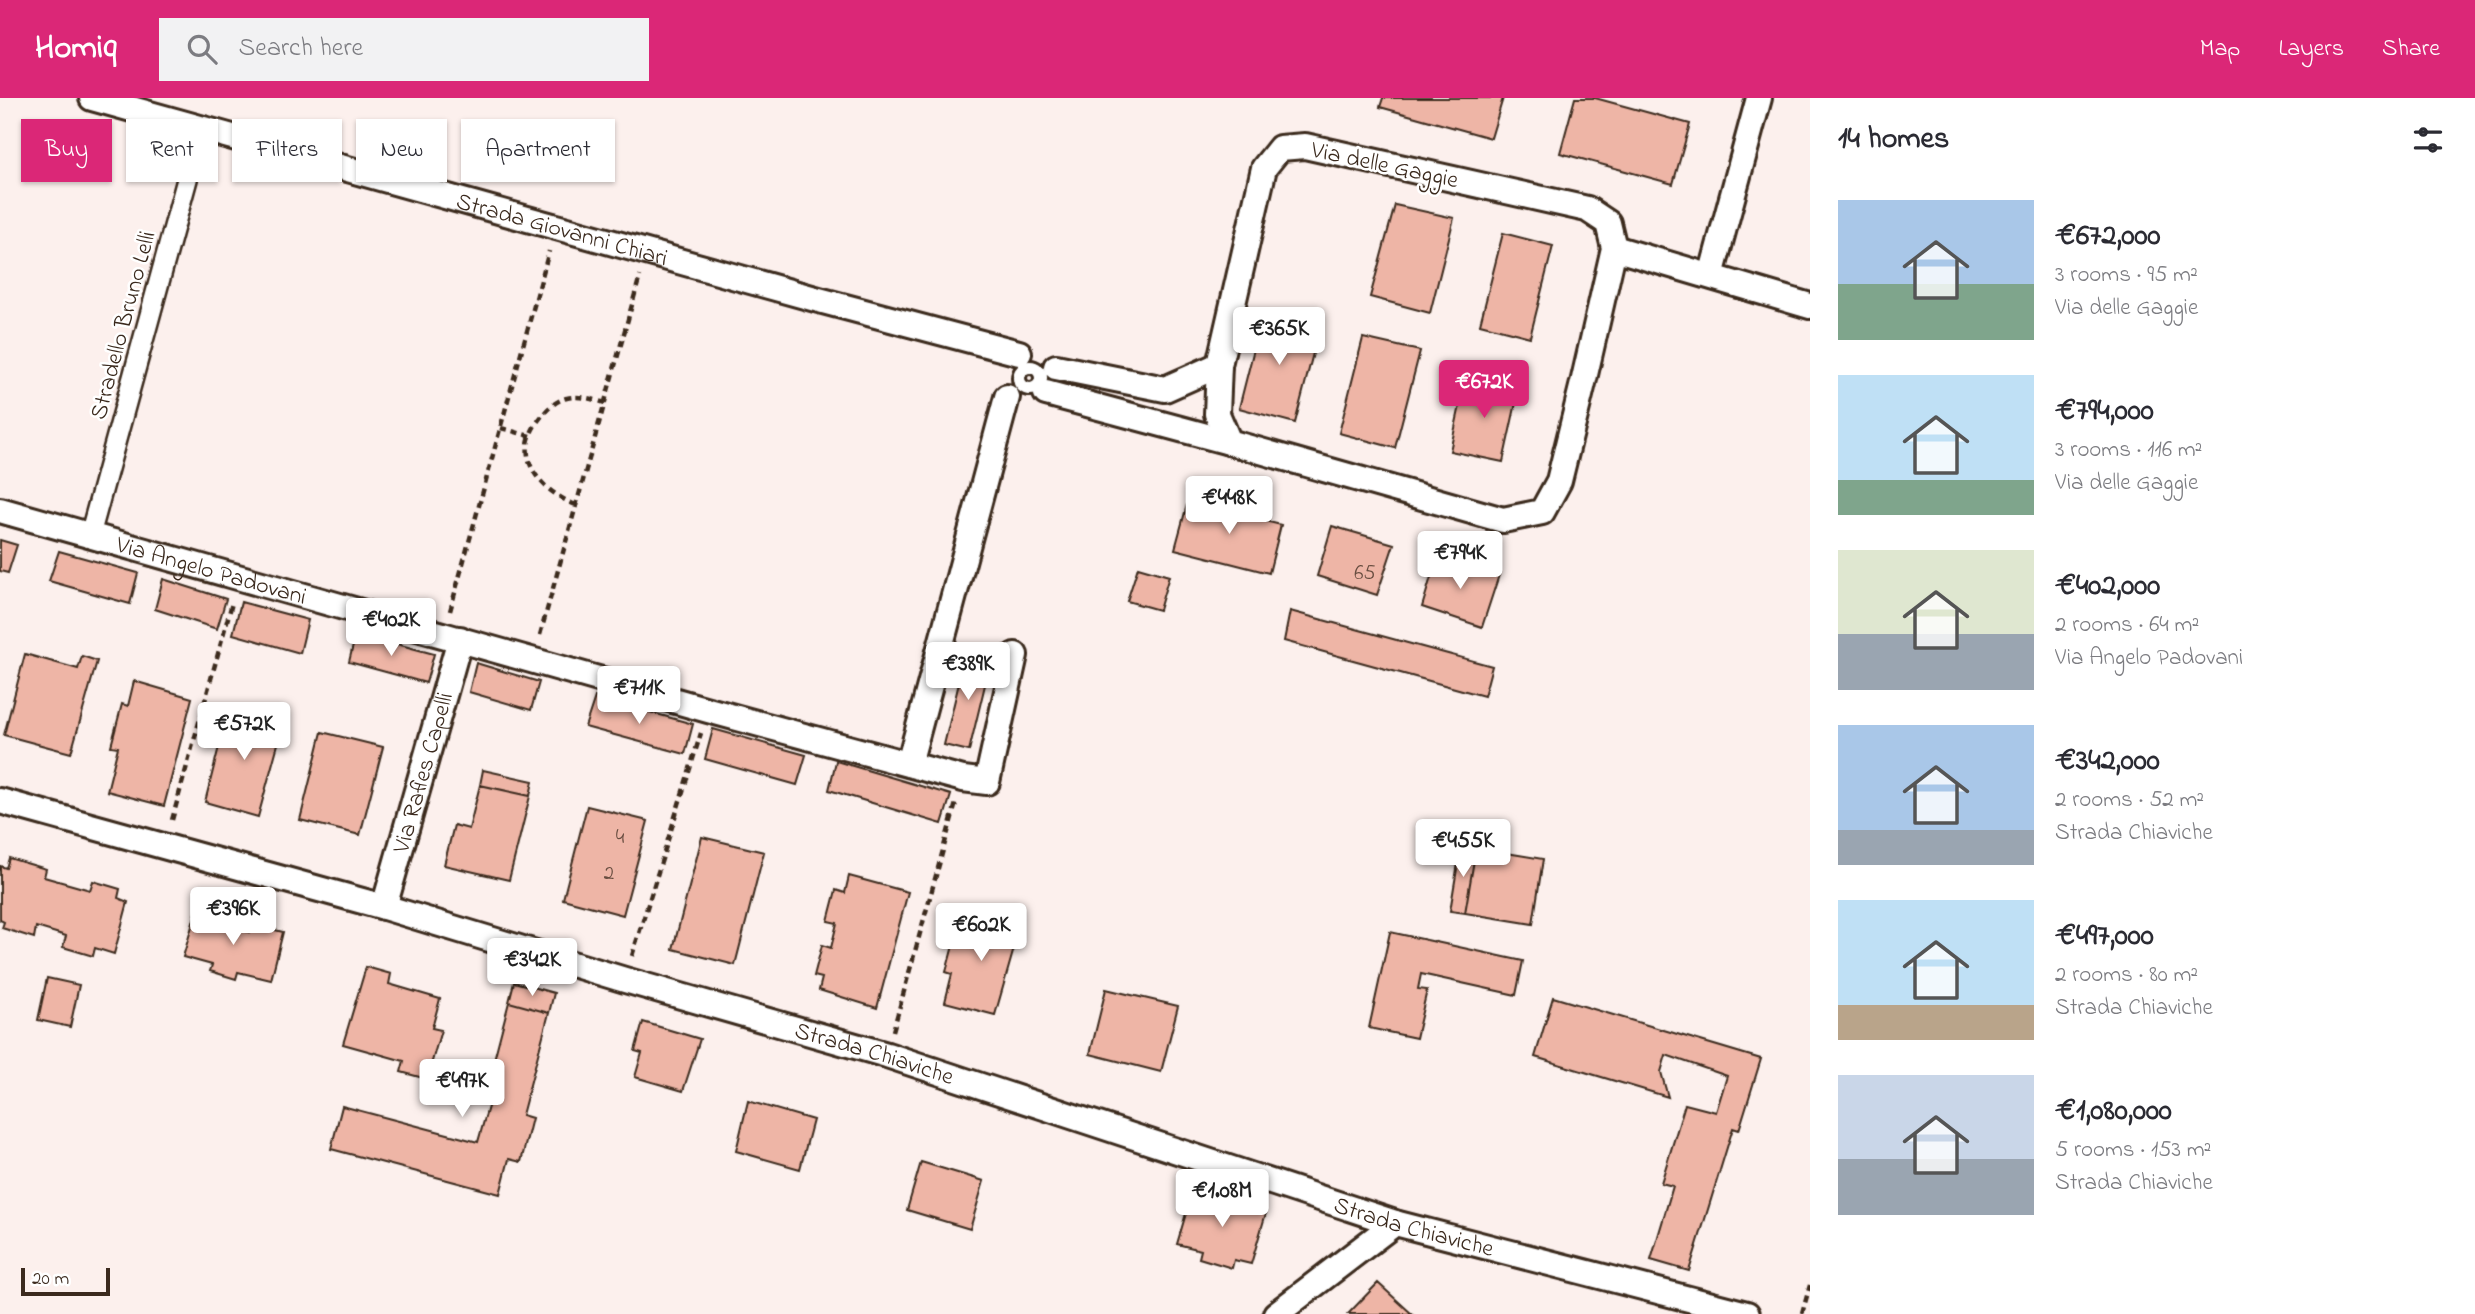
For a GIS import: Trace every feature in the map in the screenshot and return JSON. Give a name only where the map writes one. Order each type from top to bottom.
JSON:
[{"type":"street","name":"Strada Giovanni Chiari","points":[[92,98],[168,119]]},
{"type":"street","points":[[1711,276],[1759,98]]},
{"type":"street","name":"Strada Giovanni Chiari","points":[[218,133],[647,251],[1022,360]]},
{"type":"street","name":"Via delle Gaggie","points":[[1229,442],[1217,414],[1219,365],[1264,168],[1280,148],[1305,146],[1587,209],[1608,223],[1614,248]]},
{"type":"street","name":"Stradello Bruno Lelli","points":[[90,535],[186,182]]},
{"type":"street","points":[[1229,442],[1503,520],[1542,512],[1559,481],[1614,248],[1810,306]]},
{"type":"street","name":"Strada Giovanni Chiari","points":[[1035,384],[1165,389],[1219,365]]},
{"type":"street","name":"Strada Giovanni Chiari","points":[[1035,384],[1229,442]]},
{"type":"street","points":[[909,764],[1035,384]]},
{"type":"street","name":"Via Angelo Padovani","points":[[0,510],[708,710],[963,779]]},
{"type":"street","name":"Via Rafles Capelli","points":[[384,907],[452,636]]},
{"type":"street","points":[[963,779],[987,782],[1015,655]]},
{"type":"street","name":"Strada Chiaviche","points":[[0,801],[384,907],[887,1055],[1395,1223],[1747,1314]]},
{"type":"street","points":[[1276,1314],[1395,1223]]},
{"type":"lane","name":"Strada Giovanni Chiari","points":[[1022,360],[1032,367],[1035,384]]},
{"type":"path","points":[[452,636],[501,428],[556,227]]},
{"type":"path","points":[[533,659],[647,251]]},
{"type":"path","points":[[576,505],[549,490],[533,471],[527,444],[532,429],[550,406],[566,398],[585,397],[605,403]]},
{"type":"path","points":[[501,428],[530,436]]},
{"type":"path","points":[[166,845],[239,576]]},
{"type":"path","points":[[625,980],[708,710]]},
{"type":"path","points":[[887,1055],[963,779]]},
{"type":"path","points":[[1802,1314],[1810,1285]]},
{"type":"building","points":[[1383,98],[1503,98],[1491,138],[1380,107]]},
{"type":"building","points":[[1575,98],[1595,98],[1690,124],[1673,184],[1560,153]]},
{"type":"building","points":[[1395,205],[1454,218],[1430,313],[1370,297]]},
{"type":"building","points":[[1503,233],[1553,246],[1530,337],[1480,324]]},
{"type":"building","points":[[1263,313],[1320,326],[1295,423],[1239,408]]},
{"type":"building","points":[[1363,338],[1420,351],[1395,448],[1339,433]]},
{"type":"building","points":[[1466,378],[1519,389],[1503,462],[1450,451]]},
{"type":"building","points":[[1188,501],[1218,509],[1220,502],[1255,511],[1253,518],[1281,525],[1269,573],[1175,549]]},
{"type":"building","points":[[1332,526],[1394,544],[1377,595],[1317,576]]},
{"type":"building","points":[[0,540],[17,545],[8,573],[0,571]]},
{"type":"building","points":[[59,551],[138,573],[130,604],[49,581]]},
{"type":"building","points":[[1437,557],[1499,575],[1482,627],[1422,607]]},
{"type":"building","points":[[1138,567],[1169,576],[1159,610],[1127,601]]},
{"type":"building","points":[[163,579],[226,599],[217,629],[155,609]]},
{"type":"building","points":[[241,602],[308,620],[300,653],[233,634]]},
{"type":"building","points":[[1290,611],[1492,666],[1484,696],[1284,641]]},
{"type":"building","points":[[356,633],[434,654],[426,683],[349,662]]},
{"type":"building","points":[[25,654],[78,669],[82,656],[97,661],[71,753],[4,735]]},
{"type":"building","points":[[966,654],[991,660],[969,751],[944,745]]},
{"type":"building","points":[[476,663],[539,682],[531,710],[469,692]]},
{"type":"building","points":[[134,681],[192,698],[164,806],[107,791],[118,747],[111,746],[122,704],[128,706]]},
{"type":"building","points":[[595,697],[693,724],[685,754],[585,727]]},
{"type":"building","points":[[229,707],[284,722],[258,817],[205,802]]},
{"type":"building","points":[[713,729],[806,755],[797,785],[705,759]]},
{"type":"building","points":[[322,732],[383,747],[360,835],[300,820]]},
{"type":"building","points":[[836,761],[951,795],[942,824],[829,790]]},
{"type":"building","points":[[483,770],[533,781],[530,796],[480,785]]},
{"type":"building","points":[[480,785],[530,796],[509,880],[444,865],[454,825],[469,829]]},
{"type":"building","points":[[587,806],[648,821],[623,915],[563,899]]},
{"type":"building","points":[[702,837],[764,852],[735,965],[673,949]]},
{"type":"building","points":[[1461,845],[1476,848],[1465,913],[1450,911]]},
{"type":"building","points":[[1476,848],[1543,859],[1533,924],[1465,913]]},
{"type":"building","points":[[9,858],[46,869],[44,877],[90,890],[93,881],[120,889],[118,898],[128,902],[114,954],[95,948],[93,956],[63,947],[66,936],[36,927],[34,938],[2,928],[4,922],[0,920],[0,866],[6,868]]},
{"type":"building","points":[[849,876],[908,892],[877,1008],[819,990],[822,978],[814,976],[822,945],[831,948],[837,923],[828,921],[836,890],[845,893]]},
{"type":"building","points":[[197,909],[224,917],[222,925],[249,932],[251,924],[283,932],[271,980],[238,972],[236,979],[210,971],[212,965],[183,957]]},
{"type":"building","points":[[970,911],[1021,924],[995,1015],[945,1002],[952,974],[946,972],[955,938],[963,940]]},
{"type":"building","points":[[1390,932],[1523,961],[1516,995],[1421,974],[1418,989],[1427,990],[1416,1038],[1369,1028]]},
{"type":"building","points":[[366,967],[391,974],[389,984],[440,999],[432,1028],[441,1030],[427,1079],[401,1072],[404,1061],[343,1044]]},
{"type":"building","points":[[47,978],[79,985],[70,1027],[38,1020]]},
{"type":"building","points":[[514,982],[554,993],[549,1013],[509,1002]]},
{"type":"building","points":[[1106,989],[1178,1006],[1161,1072],[1090,1054]]},
{"type":"building","points":[[1553,997],[1761,1059],[1739,1130],[1733,1128],[1689,1271],[1651,1260],[1673,1186],[1661,1183],[1685,1104],[1716,1112],[1727,1076],[1666,1055],[1661,1072],[1668,1097],[1535,1057]]},
{"type":"building","points":[[509,1002],[549,1013],[522,1115],[532,1118],[521,1162],[509,1159],[500,1194],[331,1149],[342,1106],[478,1142],[489,1103],[483,1102]]},
{"type":"building","points":[[643,1022],[700,1039],[683,1091],[635,1077],[642,1053],[635,1051]]},
{"type":"building","points":[[748,1101],[813,1120],[800,1169],[736,1151]]},
{"type":"building","points":[[921,1162],[984,1181],[970,1229],[907,1210]]},
{"type":"building","points":[[1214,1192],[1249,1202],[1247,1208],[1266,1213],[1251,1264],[1234,1260],[1232,1268],[1199,1258],[1201,1250],[1177,1244],[1192,1193],[1212,1198]]},
{"type":"building","points":[[1378,1283],[1412,1314],[1348,1314]]}]
